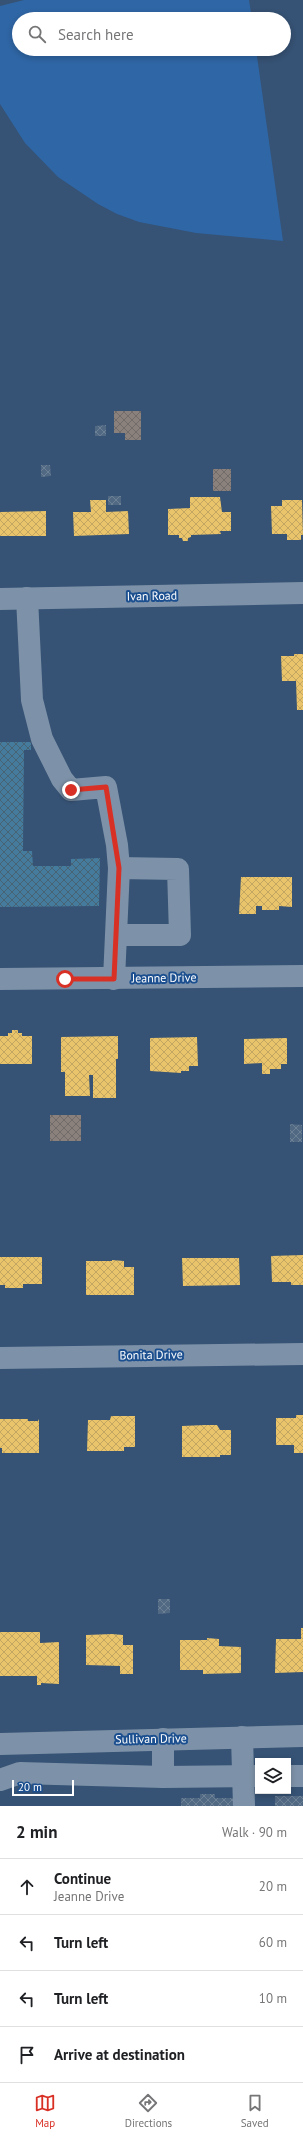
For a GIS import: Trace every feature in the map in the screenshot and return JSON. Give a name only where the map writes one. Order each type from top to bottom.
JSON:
[{"type":"street","name":"Ivan Road","points":[[0,599],[303,593]]},
{"type":"street","points":[[27,598],[32,700],[42,739],[62,779],[71,790],[106,787],[115,830],[119,868],[114,979]]},
{"type":"street","points":[[116,935],[180,935],[178,870],[119,868]]},
{"type":"street","name":"Jeanne Drive","points":[[0,979],[303,976]]},
{"type":"street","name":"Bonita Drive","points":[[0,1358],[303,1354]]},
{"type":"street","name":"Sullivan Drive","points":[[0,1744],[303,1736]]},
{"type":"street","points":[[242,1737],[250,1775],[244,1806]]},
{"type":"street","points":[[163,1739],[163,1777]]},
{"type":"street","points":[[0,1780],[20,1773],[163,1777],[250,1775]]},
{"type":"street","points":[[291,1776],[303,1776]]},
{"type":"shaded area","points":[[24,0],[249,0],[251,12],[12,12],[12,56],[257,56],[283,241],[196,233],[139,222],[117,214],[98,204],[58,177],[25,143],[0,104],[0,6]]},
{"type":"building: Homes","points":[[190,497],[220,497],[222,512],[231,512],[231,531],[220,531],[221,534],[191,535],[191,537],[188,538],[188,541],[183,541],[182,538],[179,538],[179,535],[168,535],[168,509],[190,508]]},
{"type":"building: Homes","points":[[90,500],[106,500],[106,512],[128,511],[129,534],[74,536],[73,512],[91,512]]},
{"type":"building: Homes","points":[[282,500],[302,500],[303,535],[301,535],[301,540],[287,540],[287,534],[272,534],[271,506],[282,506]]},
{"type":"building: Homes","points":[[46,511],[46,536],[0,536],[0,512]]},
{"type":"building: Homes","points":[[294,654],[303,654],[303,710],[297,710],[296,681],[282,681],[281,656],[294,656]]},
{"type":"building: Homes","points":[[241,877],[292,877],[292,907],[279,906],[279,910],[262,910],[262,906],[256,906],[256,914],[239,914]]},
{"type":"building: Homes","points":[[12,1030],[18,1030],[18,1033],[22,1033],[22,1036],[32,1036],[32,1064],[0,1064],[0,1036],[8,1036],[8,1033],[12,1033]]},
{"type":"building: Homes","points":[[118,1036],[118,1059],[116,1059],[116,1098],[93,1098],[93,1075],[89,1075],[90,1096],[65,1096],[65,1072],[61,1072],[61,1037]]},
{"type":"building: Homes","points":[[197,1037],[198,1066],[189,1066],[189,1071],[181,1071],[181,1073],[150,1071],[150,1038]]},
{"type":"building: Homes","points":[[287,1038],[287,1064],[281,1064],[281,1069],[270,1069],[270,1074],[262,1074],[262,1063],[244,1064],[244,1039]]},
{"type":"building: Homes","points":[[303,1255],[303,1285],[291,1285],[291,1282],[272,1282],[271,1256]]},
{"type":"building: Homes","points":[[0,1257],[42,1257],[42,1284],[23,1284],[23,1288],[5,1288],[5,1285],[0,1285]]},
{"type":"building: Homes","points":[[182,1258],[239,1258],[240,1285],[183,1286]]},
{"type":"building: Homes","points":[[86,1261],[124,1261],[124,1267],[134,1267],[134,1295],[86,1295]]},
{"type":"building: Homes","points":[[296,1415],[303,1415],[303,1453],[294,1453],[294,1445],[276,1445],[276,1418],[296,1418]]},
{"type":"building: Homes","points":[[111,1416],[135,1416],[135,1447],[124,1447],[124,1451],[87,1451],[88,1420],[110,1420]]},
{"type":"building: Homes","points":[[0,1419],[28,1419],[28,1421],[38,1421],[39,1419],[39,1453],[2,1453],[2,1448],[0,1448]]},
{"type":"building: Homes","points":[[217,1425],[220,1430],[231,1430],[231,1455],[220,1455],[220,1457],[182,1457],[182,1426]]},
{"type":"building: Homes","points":[[301,1628],[303,1628],[303,1672],[275,1673],[276,1639],[301,1639]]},
{"type":"building: Homes","points":[[0,1632],[40,1632],[40,1643],[59,1642],[59,1684],[41,1683],[41,1685],[37,1685],[37,1676],[0,1676]]},
{"type":"building: Homes","points":[[86,1635],[123,1635],[123,1645],[133,1645],[133,1674],[120,1674],[120,1666],[86,1665]]},
{"type":"building: Homes","points":[[207,1638],[219,1639],[219,1646],[241,1647],[241,1673],[203,1674],[203,1670],[180,1670],[180,1640],[207,1640]]},
{"type":"building: Public","points":[[0,742],[31,742],[31,750],[24,750],[23,851],[32,851],[33,866],[71,866],[71,859],[100,858],[99,906],[0,907]]},
{"type":"building: Industry","points":[[114,411],[141,411],[141,440],[125,440],[125,433],[114,433]]},
{"type":"building: Industry","points":[[213,469],[231,469],[231,491],[213,491]]},
{"type":"building: Industry","points":[[50,1115],[81,1115],[81,1141],[50,1141]]},
{"type":"building: Other","points":[[106,425],[106,436],[95,436],[95,426]]},
{"type":"building: Other","points":[[41,465],[50,465],[51,476],[41,477]]},
{"type":"building: Other","points":[[108,496],[121,496],[121,505],[108,505]]},
{"type":"building: Other","points":[[290,1124],[302,1125],[302,1142],[290,1142]]},
{"type":"building: Other","points":[[158,1599],[170,1599],[170,1613],[158,1614]]},
{"type":"building: Other","points":[[200,1794],[215,1794],[215,1798],[234,1798],[234,1806],[181,1806],[181,1798],[200,1798]]},
{"type":"building: Other","points":[[275,1796],[303,1796],[303,1806],[275,1806]]},
{"type":"route","points":[[65,979],[114,979],[119,868],[117,845],[106,787],[71,790]]}]
